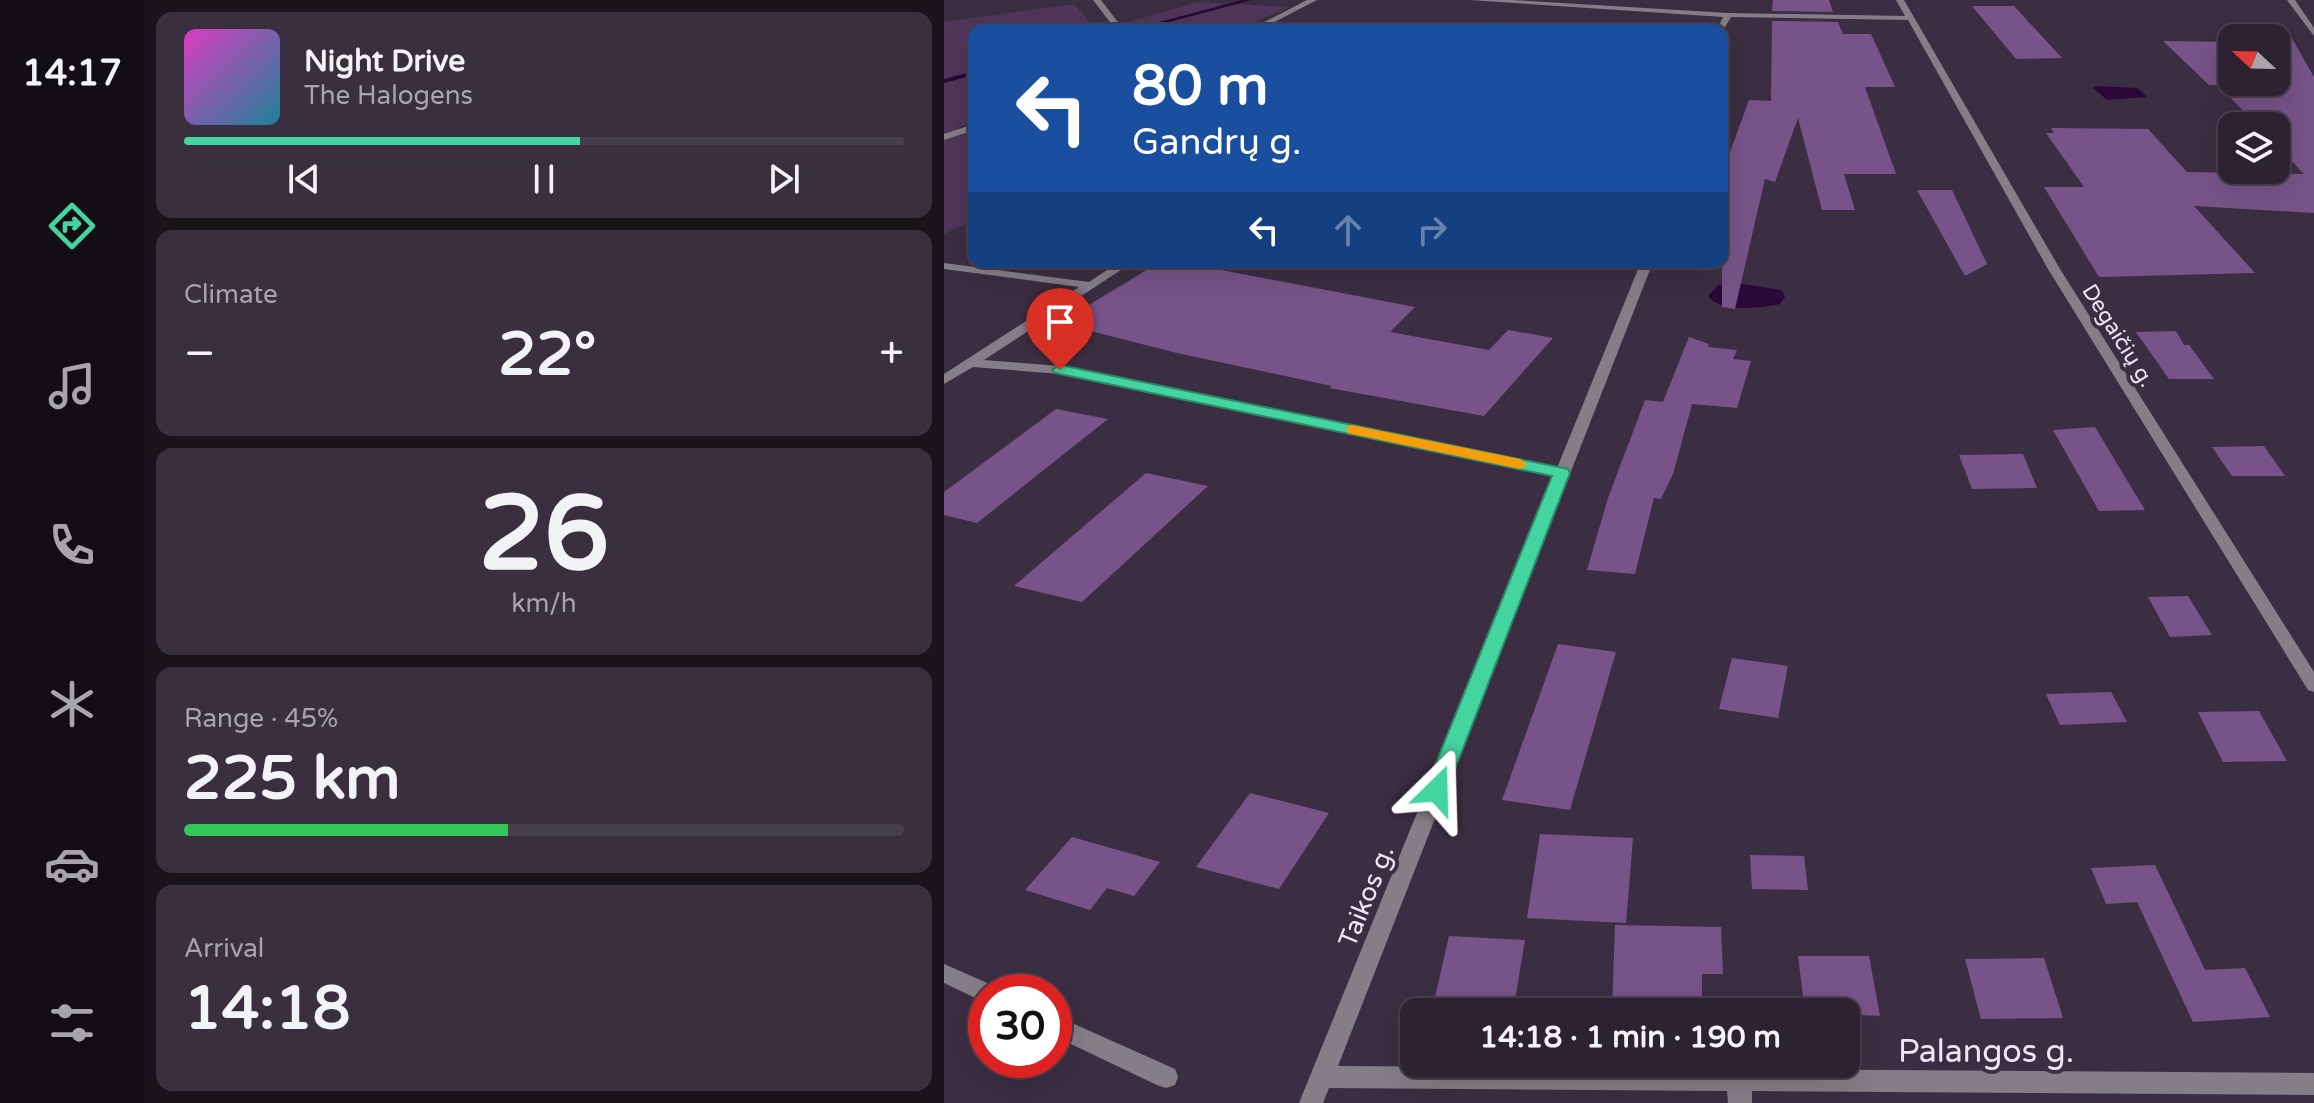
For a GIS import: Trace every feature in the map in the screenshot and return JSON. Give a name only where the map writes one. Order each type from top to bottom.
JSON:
[{"type":"street","points":[[1097,0],[1115,24]]},
{"type":"street","points":[[1294,0],[1310,1]]},
{"type":"street","points":[[1474,0],[1728,15],[1911,18]]},
{"type":"street","name":"Degaičių g.","points":[[1900,0],[2054,269],[2314,686]]},
{"type":"street","points":[[2291,0],[2314,34]]},
{"type":"street","points":[[1267,24],[1310,1]]},
{"type":"street","points":[[1724,24],[1728,15]]},
{"type":"street","points":[[944,137],[968,129]]},
{"type":"street","points":[[944,266],[1088,285]]},
{"type":"street","points":[[944,380],[1117,268]]},
{"type":"street","name":"Taikos g.","points":[[1311,1103],[1645,268]]},
{"type":"street","points":[[970,363],[1060,370],[1562,473]]},
{"type":"street","points":[[944,973],[968,984]]},
{"type":"street","points":[[1072,1033],[1166,1077]]},
{"type":"street","name":"Palangos g.","points":[[1323,1077],[1739,1093],[2314,1084]]},
{"type":"shaded area","points":[[1198,2],[1290,7],[1248,24],[1120,24]]},
{"type":"shaded area","points":[[1074,4],[1092,24],[968,24],[968,124],[956,128],[968,131],[968,223],[944,234],[944,22]]},
{"type":"shaded area","points":[[2093,88],[2138,88],[2147,97],[2107,100]]},
{"type":"shaded area","points":[[1743,284],[1782,290],[1785,297],[1780,304],[1741,308],[1722,305],[1708,296],[1718,285]]},
{"type":"building","points":[[1773,0],[1829,0],[1833,12],[1772,11]]},
{"type":"building","points":[[1972,6],[2014,6],[2062,58],[2016,59]]},
{"type":"building","points":[[1772,21],[1838,22],[1843,34],[1871,34],[1895,87],[1865,87],[1896,174],[1844,174],[1855,210],[1822,210],[1798,118],[1775,182],[1765,179],[1735,309],[1722,307],[1722,268],[1728,268],[1728,158],[1749,100],[1771,101]]},
{"type":"building","points":[[2290,35],[2314,77],[2314,213],[2194,206],[2255,273],[2099,277],[2044,187],[2084,187],[2046,133],[2054,133],[2051,128],[2148,129],[2187,172],[2218,173],[2218,184],[2290,184],[2290,174],[2304,174],[2290,160],[2290,112],[2244,112],[2229,96],[2290,96]]},
{"type":"building","points":[[2163,41],[2218,42],[2218,85],[2209,85]]},
{"type":"building","points":[[1917,190],[1952,190],[1987,264],[1965,276]]},
{"type":"building","points":[[1150,268],[1210,268],[1415,307],[1390,332],[1489,350],[1508,330],[1553,338],[1484,416],[1329,388],[1332,386],[1177,353],[1059,323]]},
{"type":"building","points":[[2176,331],[2184,345],[2189,345],[2214,379],[2169,379],[2136,332]]},
{"type":"building","points":[[1689,337],[1709,344],[1708,347],[1737,350],[1733,359],[1751,361],[1737,408],[1692,404],[1673,474],[1661,499],[1654,498],[1635,574],[1587,570],[1608,498],[1645,400],[1663,402]]},
{"type":"building","points":[[1056,409],[1108,419],[977,523],[944,515],[944,492]]},
{"type":"building","points":[[2095,427],[2145,510],[2099,511],[2053,430]]},
{"type":"building","points":[[2264,446],[2285,476],[2232,476],[2212,447]]},
{"type":"building","points":[[2023,454],[2037,488],[1972,489],[1959,455]]},
{"type":"building","points":[[1146,473],[1208,486],[1082,602],[1014,586]]},
{"type":"building","points":[[2188,596],[2212,635],[2170,637],[2148,597]]},
{"type":"building","points":[[1558,644],[1616,652],[1570,810],[1502,800]]},
{"type":"building","points":[[1732,658],[1788,666],[1778,718],[1719,709]]},
{"type":"building","points":[[2111,692],[2127,722],[2060,725],[2046,694]]},
{"type":"building","points":[[2259,711],[2287,761],[2223,762],[2198,712]]},
{"type":"building","points":[[1250,793],[1329,813],[1279,889],[1196,867]]},
{"type":"building","points":[[1540,834],[1633,838],[1626,923],[1527,918]]},
{"type":"building","points":[[1072,837],[1160,862],[1134,896],[1107,888],[1090,910],[1025,890]]},
{"type":"building","points":[[1750,855],[1804,856],[1808,890],[1752,889]]},
{"type":"building","points":[[2155,865],[2205,970],[2245,968],[2270,1017],[2193,1022],[2137,902],[2106,904],[2091,868]]},
{"type":"building","points":[[1615,925],[1721,927],[1723,974],[1702,974],[1702,998],[1612,998]]},
{"type":"building","points":[[1449,936],[1525,940],[1515,998],[1435,998]]},
{"type":"building","points":[[1798,956],[1869,956],[1880,1016],[1860,1015],[1860,998],[1803,998]]},
{"type":"building","points":[[2044,958],[2063,1018],[1981,1019],[1965,959]]},
{"type":"waterway","points":[[1155,24],[1249,0]]},
{"type":"waterway","points":[[944,81],[968,75]]},
{"type":"slow traffic","points":[[1352,430],[1520,464]]},
{"type":"route","points":[[1060,370],[1562,473],[1437,790]]}]
